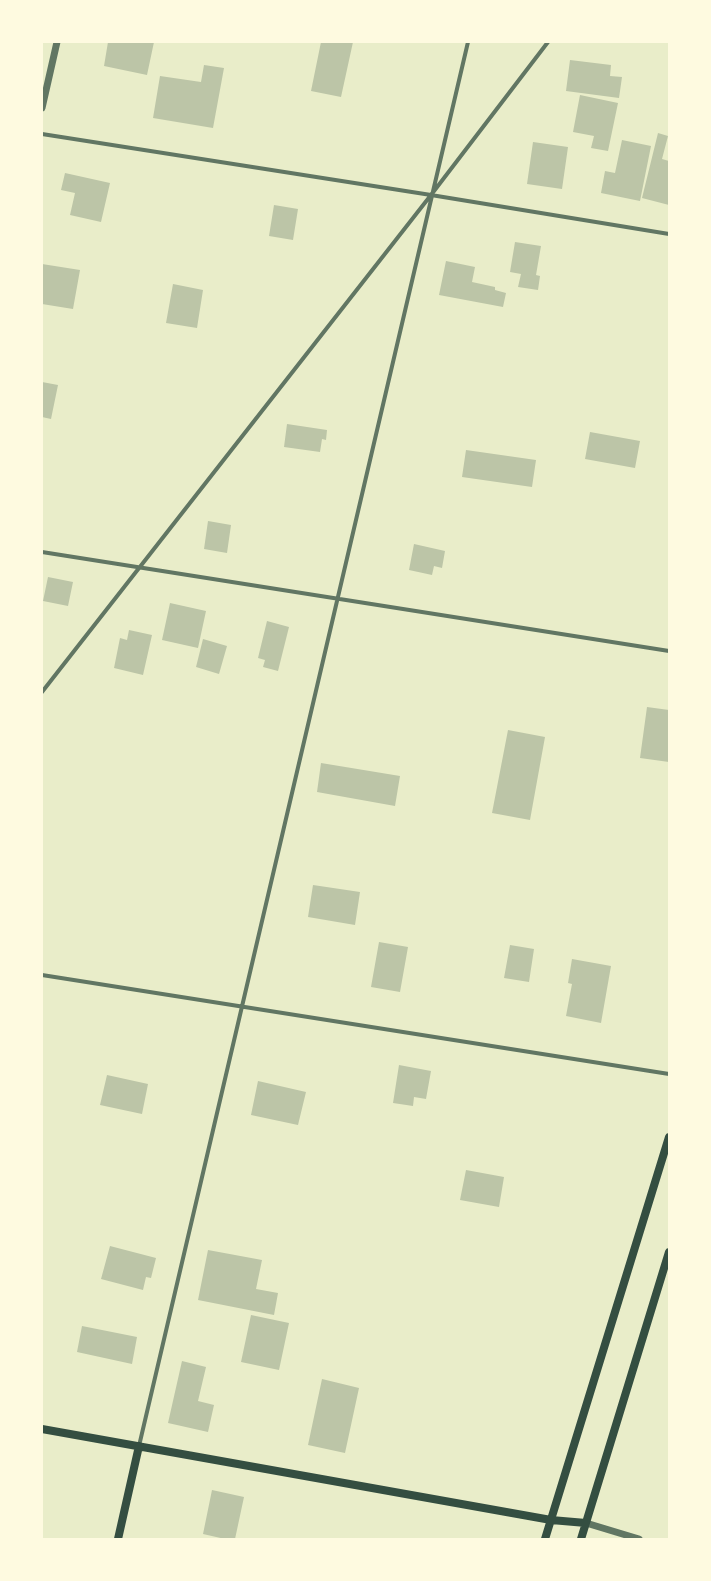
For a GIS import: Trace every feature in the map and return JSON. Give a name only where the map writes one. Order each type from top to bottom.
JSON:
[{"type":"main road","points":[[545,1539],[669,1137]]},
{"type":"main road","points":[[581,1539],[669,1252]]},
{"type":"main road","points":[[42,1429],[551,1520],[586,1523]]},
{"type":"main road","points":[[118,1539],[140,1446]]},
{"type":"street","points":[[42,108],[57,42]]},
{"type":"street","points":[[140,1446],[431,195],[468,42]]},
{"type":"street","points":[[42,692],[431,195],[548,42]]},
{"type":"street","points":[[42,134],[669,234]]},
{"type":"street","points":[[42,552],[139,569],[669,651]]},
{"type":"street","points":[[42,975],[669,1074]]},
{"type":"street","points":[[586,1523],[639,1539]]},
{"type":"building","points":[[108,42],[154,42],[147,75],[104,66]]},
{"type":"building","points":[[321,42],[353,42],[341,97],[311,91]]},
{"type":"building","points":[[570,60],[611,65],[610,76],[622,77],[619,98],[566,91]]},
{"type":"building","points":[[204,65],[224,68],[213,128],[153,118],[160,76],[201,82]]},
{"type":"building","points":[[580,95],[618,103],[608,151],[591,148],[594,136],[573,132]]},
{"type":"building","points":[[658,133],[668,136],[662,159],[669,161],[669,205],[642,198]]},
{"type":"building","points":[[622,140],[651,146],[640,201],[601,193],[605,171],[615,173]]},
{"type":"building","points":[[533,142],[568,147],[562,189],[527,184]]},
{"type":"building","points":[[65,173],[110,183],[101,222],[70,215],[75,193],[61,190]]},
{"type":"building","points":[[274,205],[298,209],[293,240],[269,236]]},
{"type":"building","points":[[515,242],[541,246],[536,275],[540,276],[538,290],[518,287],[521,274],[510,272]]},
{"type":"building","points":[[446,261],[475,267],[472,282],[495,287],[495,290],[506,293],[503,307],[439,295]]},
{"type":"building","points":[[42,264],[80,270],[73,309],[42,304]]},
{"type":"building","points":[[173,284],[203,290],[197,328],[166,323]]},
{"type":"building","points":[[42,382],[58,385],[51,419],[42,417]]},
{"type":"building","points":[[287,424],[327,430],[326,440],[322,439],[320,452],[284,447]]},
{"type":"building","points":[[590,432],[640,441],[635,468],[585,459]]},
{"type":"building","points":[[466,450],[536,460],[532,487],[462,477]]},
{"type":"building","points":[[208,521],[231,525],[227,553],[204,549]]},
{"type":"building","points":[[414,544],[445,551],[442,568],[434,566],[432,575],[409,570]]},
{"type":"building","points":[[48,577],[73,582],[68,606],[43,601]]},
{"type":"building","points":[[170,603],[206,611],[198,648],[162,640]]},
{"type":"building","points":[[267,621],[289,627],[278,671],[263,667],[265,660],[258,658]]},
{"type":"building","points":[[129,630],[152,635],[143,675],[114,668],[120,638],[127,640]]},
{"type":"building","points":[[203,639],[227,646],[219,674],[196,667]]},
{"type":"building","points":[[647,707],[669,710],[669,762],[640,758]]},
{"type":"building","points":[[508,730],[545,737],[530,820],[492,813]]},
{"type":"building","points":[[321,763],[400,776],[395,806],[317,792]]},
{"type":"building","points":[[313,885],[360,892],[355,925],[308,917]]},
{"type":"building","points":[[379,942],[408,947],[400,992],[371,987]]},
{"type":"building","points":[[510,945],[534,949],[529,982],[504,978]]},
{"type":"building","points":[[572,959],[611,966],[601,1023],[566,1016],[572,984],[568,983]]},
{"type":"building","points":[[399,1065],[431,1071],[426,1099],[414,1097],[413,1106],[393,1103]]},
{"type":"building","points":[[107,1075],[148,1084],[142,1114],[100,1105]]},
{"type":"building","points":[[258,1081],[306,1092],[298,1125],[251,1115]]},
{"type":"building","points":[[466,1170],[504,1177],[499,1207],[460,1200]]},
{"type":"building","points":[[110,1246],[156,1258],[151,1278],[146,1277],[143,1290],[101,1279]]},
{"type":"building","points":[[208,1250],[262,1260],[256,1289],[278,1293],[274,1315],[198,1300]]},
{"type":"building","points":[[251,1315],[289,1323],[279,1370],[241,1362]]},
{"type":"building","points":[[82,1326],[137,1337],[132,1364],[77,1352]]},
{"type":"building","points":[[182,1361],[206,1367],[198,1401],[214,1405],[208,1432],[168,1423]]},
{"type":"building","points":[[322,1379],[359,1388],[345,1453],[308,1445]]},
{"type":"building","points":[[212,1490],[244,1497],[235,1539],[225,1539],[203,1534]]}]
